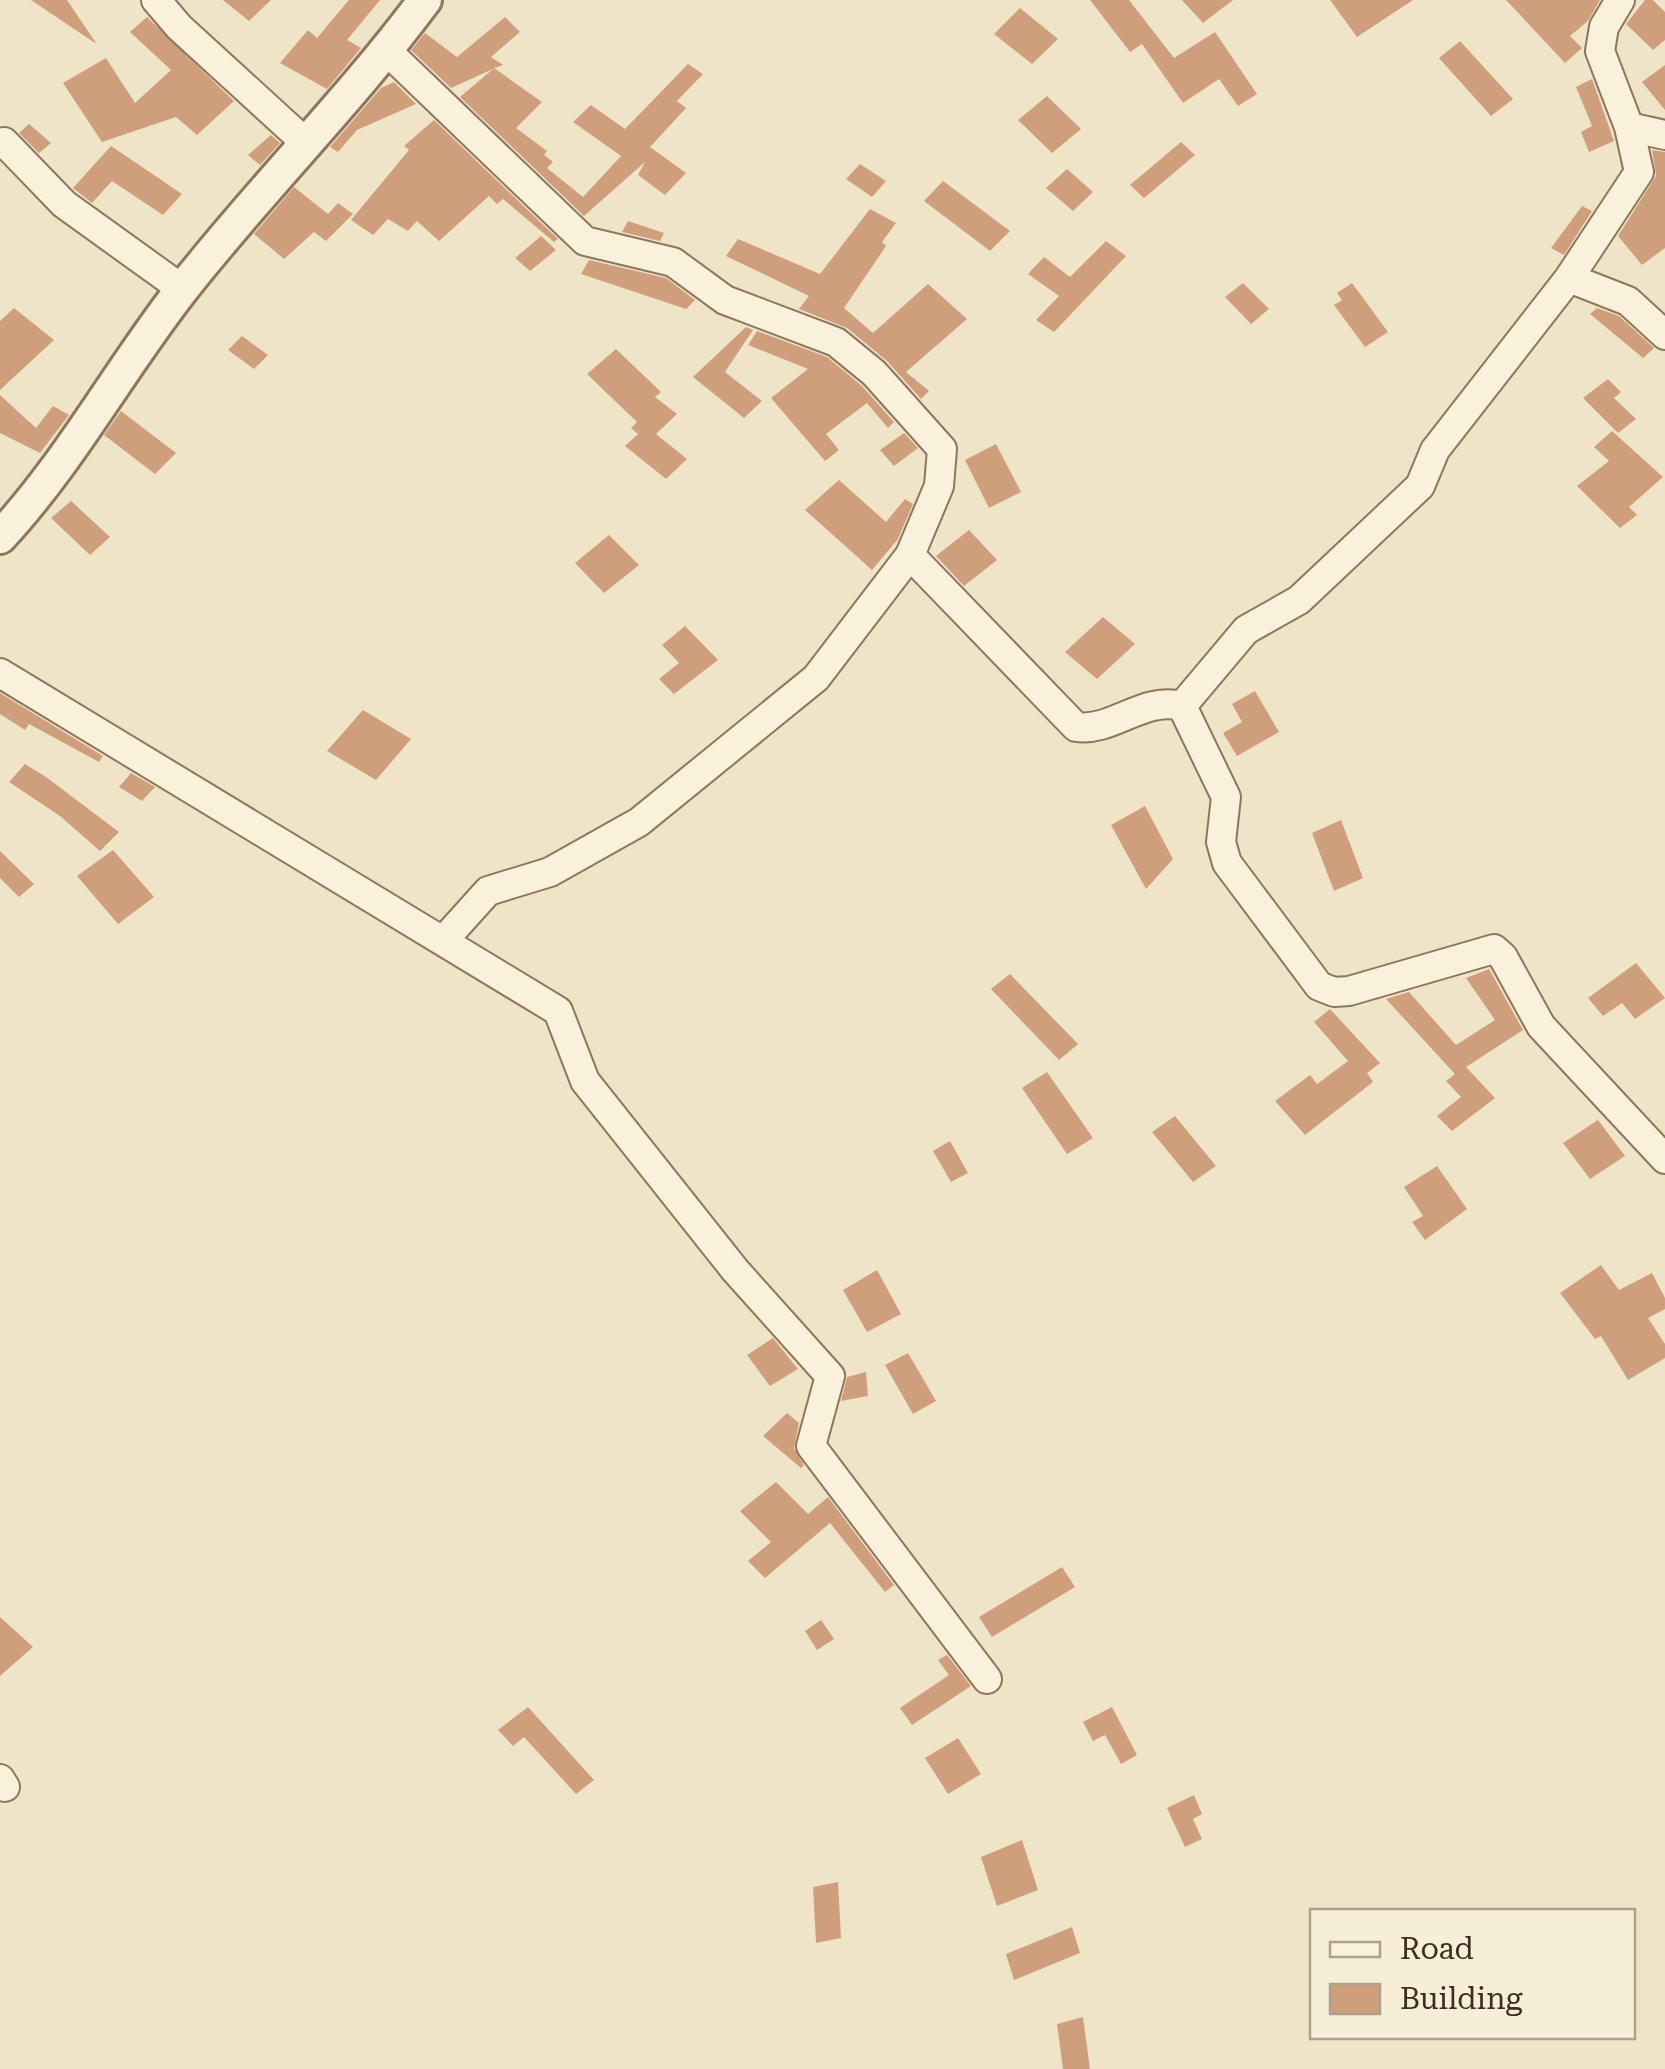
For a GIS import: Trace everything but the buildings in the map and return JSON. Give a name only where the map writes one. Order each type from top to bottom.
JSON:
[{"type":"street","points":[[156,0],[179,27],[307,144]]},
{"type":"street","points":[[0,537],[36,498],[182,290],[387,51],[425,0]]},
{"type":"street","points":[[1182,706],[1246,630],[1299,600],[1420,486],[1435,450],[1569,278],[1640,172],[1630,127],[1600,51],[1604,27],[1620,0]]},
{"type":"street","points":[[387,51],[585,241],[673,262],[725,300],[836,342],[874,373],[942,449],[939,486],[910,555],[816,678],[720,760],[639,822],[550,872],[488,891],[443,940]]},
{"type":"street","points":[[1630,127],[1665,135]]},
{"type":"street","points":[[4,142],[64,204],[182,290]]},
{"type":"street","points":[[1569,278],[1628,302],[1665,335]]},
{"type":"street","points":[[910,555],[1076,727],[1092,729],[1162,701],[1182,706]]},
{"type":"street","points":[[0,673],[558,1011],[586,1081],[735,1270],[830,1376],[811,1446],[988,1679]]},
{"type":"street","points":[[1182,706],[1226,797],[1221,842],[1227,863],[1319,986],[1350,991],[1494,949],[1504,957],[1540,1026],[1665,1159]]}]
